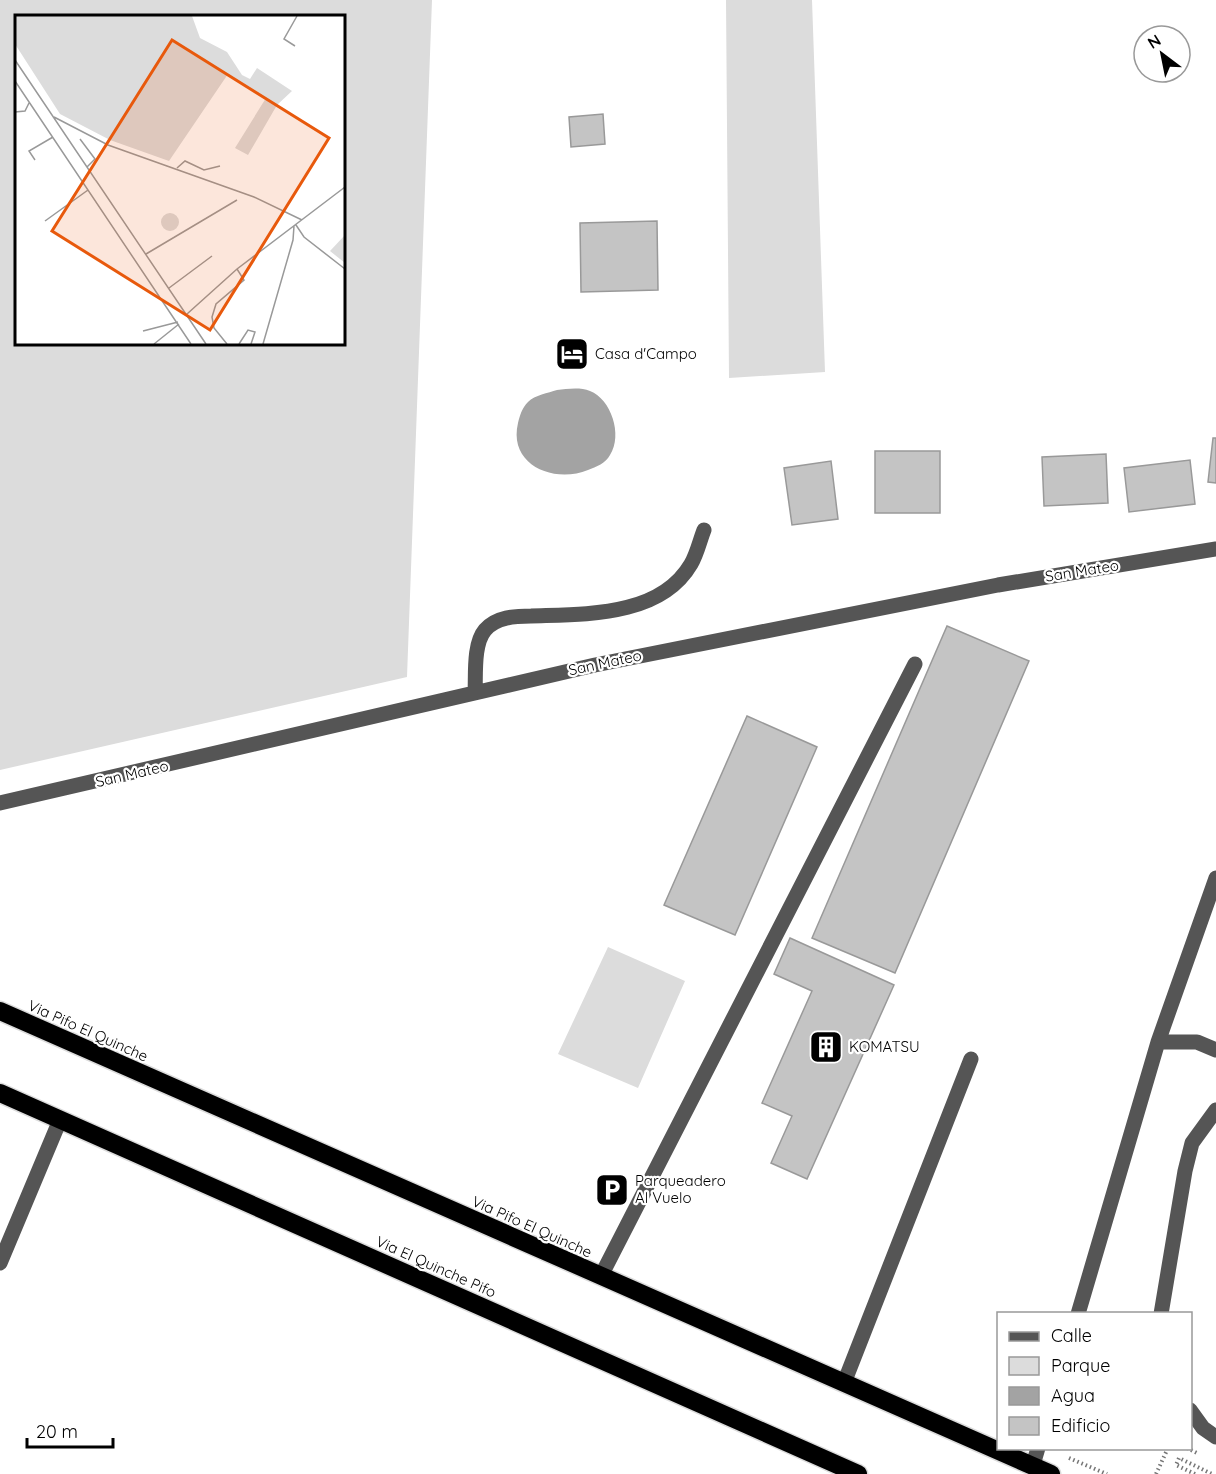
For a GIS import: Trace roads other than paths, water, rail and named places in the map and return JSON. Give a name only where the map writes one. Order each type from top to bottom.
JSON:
[{"type":"highway","name":"Via Pifo El Quinche","points":[[0,1011],[844,1383],[997,1442]]},
{"type":"highway","name":"Via El Quinche Pifo","points":[[0,1093],[858,1474]]},
{"type":"highway","name":"Via Pifo El Quinche","points":[[1018,1450],[1036,1457],[1051,1474]]},
{"type":"street","points":[[475,693],[480,640],[492,624],[510,616],[579,614],[633,607],[667,591],[691,564],[704,530]]},
{"type":"street","name":"San Mateo","points":[[0,803],[595,665],[998,585],[1216,549]]},
{"type":"street","points":[[601,1276],[915,664]]},
{"type":"street","points":[[1079,1312],[1158,1042],[1216,878]]},
{"type":"street","points":[[1158,1042],[1197,1042],[1216,1050]]},
{"type":"street","points":[[844,1383],[971,1059]]},
{"type":"street","points":[[1161,1312],[1185,1171],[1192,1143],[1216,1110]]},
{"type":"street","points":[[0,1263],[60,1120]]},
{"type":"street","points":[[1192,1412],[1203,1428],[1216,1437]]},
{"type":"water","points":[[557,390],[590,391],[604,402],[613,418],[615,438],[610,455],[600,464],[575,474],[548,472],[536,467],[520,450],[517,438],[520,414],[528,402],[542,394]]},
{"type":"place","name":"Casa d'Campo","points":[[572,354]]},
{"type":"place","name":"KOMATSU","points":[[826,1047]]},
{"type":"place","name":"Parqueadero Al Vuelo","points":[[612,1190]]}]
